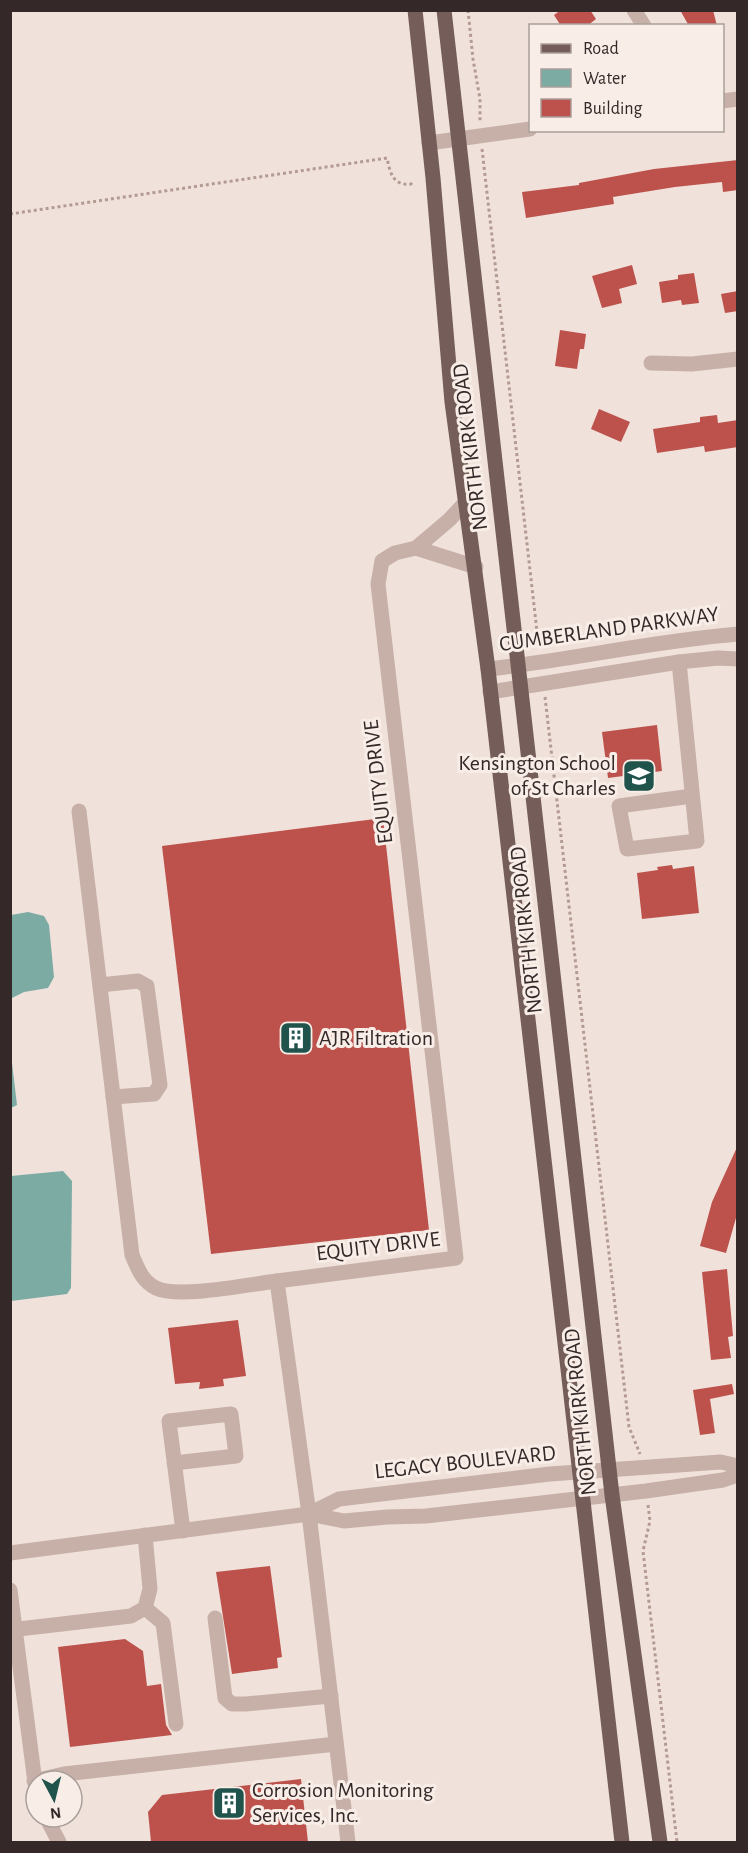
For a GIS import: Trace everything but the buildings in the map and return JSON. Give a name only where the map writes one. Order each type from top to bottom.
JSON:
[{"type":"main road","name":"NORTH KIRK ROAD","points":[[415,10],[452,402],[476,567],[622,1842]]},
{"type":"main road","name":"NORTH KIRK ROAD","points":[[444,10],[609,1471],[660,1842]]},
{"type":"street","points":[[634,10],[643,24]]},
{"type":"street","points":[[429,143],[529,129]]},
{"type":"street","points":[[651,363],[692,364],[738,358]]},
{"type":"street","name":"EQUITY DRIVE","points":[[277,1281],[456,1258],[378,584],[382,561],[395,553],[416,548],[449,520],[466,501]]},
{"type":"street","points":[[416,548],[476,567]]},
{"type":"street","name":"CUMBERLAND PARKWAY","points":[[488,669],[686,638],[738,634]]},
{"type":"street","name":"CUMBERLAND PARKWAY","points":[[490,692],[679,662],[718,658],[738,659]]},
{"type":"street","points":[[679,662],[697,841],[627,849],[620,806],[692,796]]},
{"type":"street","points":[[79,811],[132,1255],[142,1278],[157,1289],[181,1292],[277,1281],[309,1514],[348,1842]]},
{"type":"street","points":[[100,986],[138,981],[147,986],[160,1085],[154,1094],[113,1097]]},
{"type":"street","points":[[174,1463],[236,1456],[231,1414],[169,1421],[174,1463],[183,1531]]},
{"type":"street","name":"LEGACY BOULEVARD","points":[[10,1553],[309,1514],[339,1499],[581,1472],[721,1462],[738,1466]]},
{"type":"street","name":"LEGACY BOULEVARD","points":[[309,1514],[344,1521],[426,1516],[646,1491],[738,1476]]},
{"type":"street","points":[[13,1630],[131,1616],[145,1608],[150,1589],[145,1535]]},
{"type":"street","points":[[10,1590],[13,1630],[33,1769]]},
{"type":"street","points":[[145,1608],[163,1623],[176,1724]]},
{"type":"street","points":[[214,1618],[225,1698],[232,1704],[331,1696]]},
{"type":"street","points":[[84,1772],[336,1744]]},
{"type":"path","points":[[468,10],[472,59],[480,99],[481,137],[541,662]]},
{"type":"path","points":[[10,214],[387,158],[391,176],[396,182],[411,184],[413,181]]},
{"type":"path","points":[[480,172],[485,172]]},
{"type":"path","points":[[543,685],[629,1427],[643,1469]]},
{"type":"path","points":[[646,1491],[650,1521],[643,1551],[677,1842]]},
{"type":"water","points":[[28,912],[44,916],[49,925],[54,977],[48,988],[24,992],[12,998],[11,1001],[11,915]]},
{"type":"water","points":[[10,1046],[17,1105],[11,1108],[10,1108]]},
{"type":"water","points":[[63,1171],[72,1181],[71,1288],[67,1294],[11,1301],[11,1176]]},
{"type":"place","name":"Kensington School of St Charles","points":[[639,776]]},
{"type":"place","name":"AJR Filtration","points":[[296,1038]]},
{"type":"place","name":"Corrosion Monitoring Services, Inc.","points":[[229,1803]]}]
